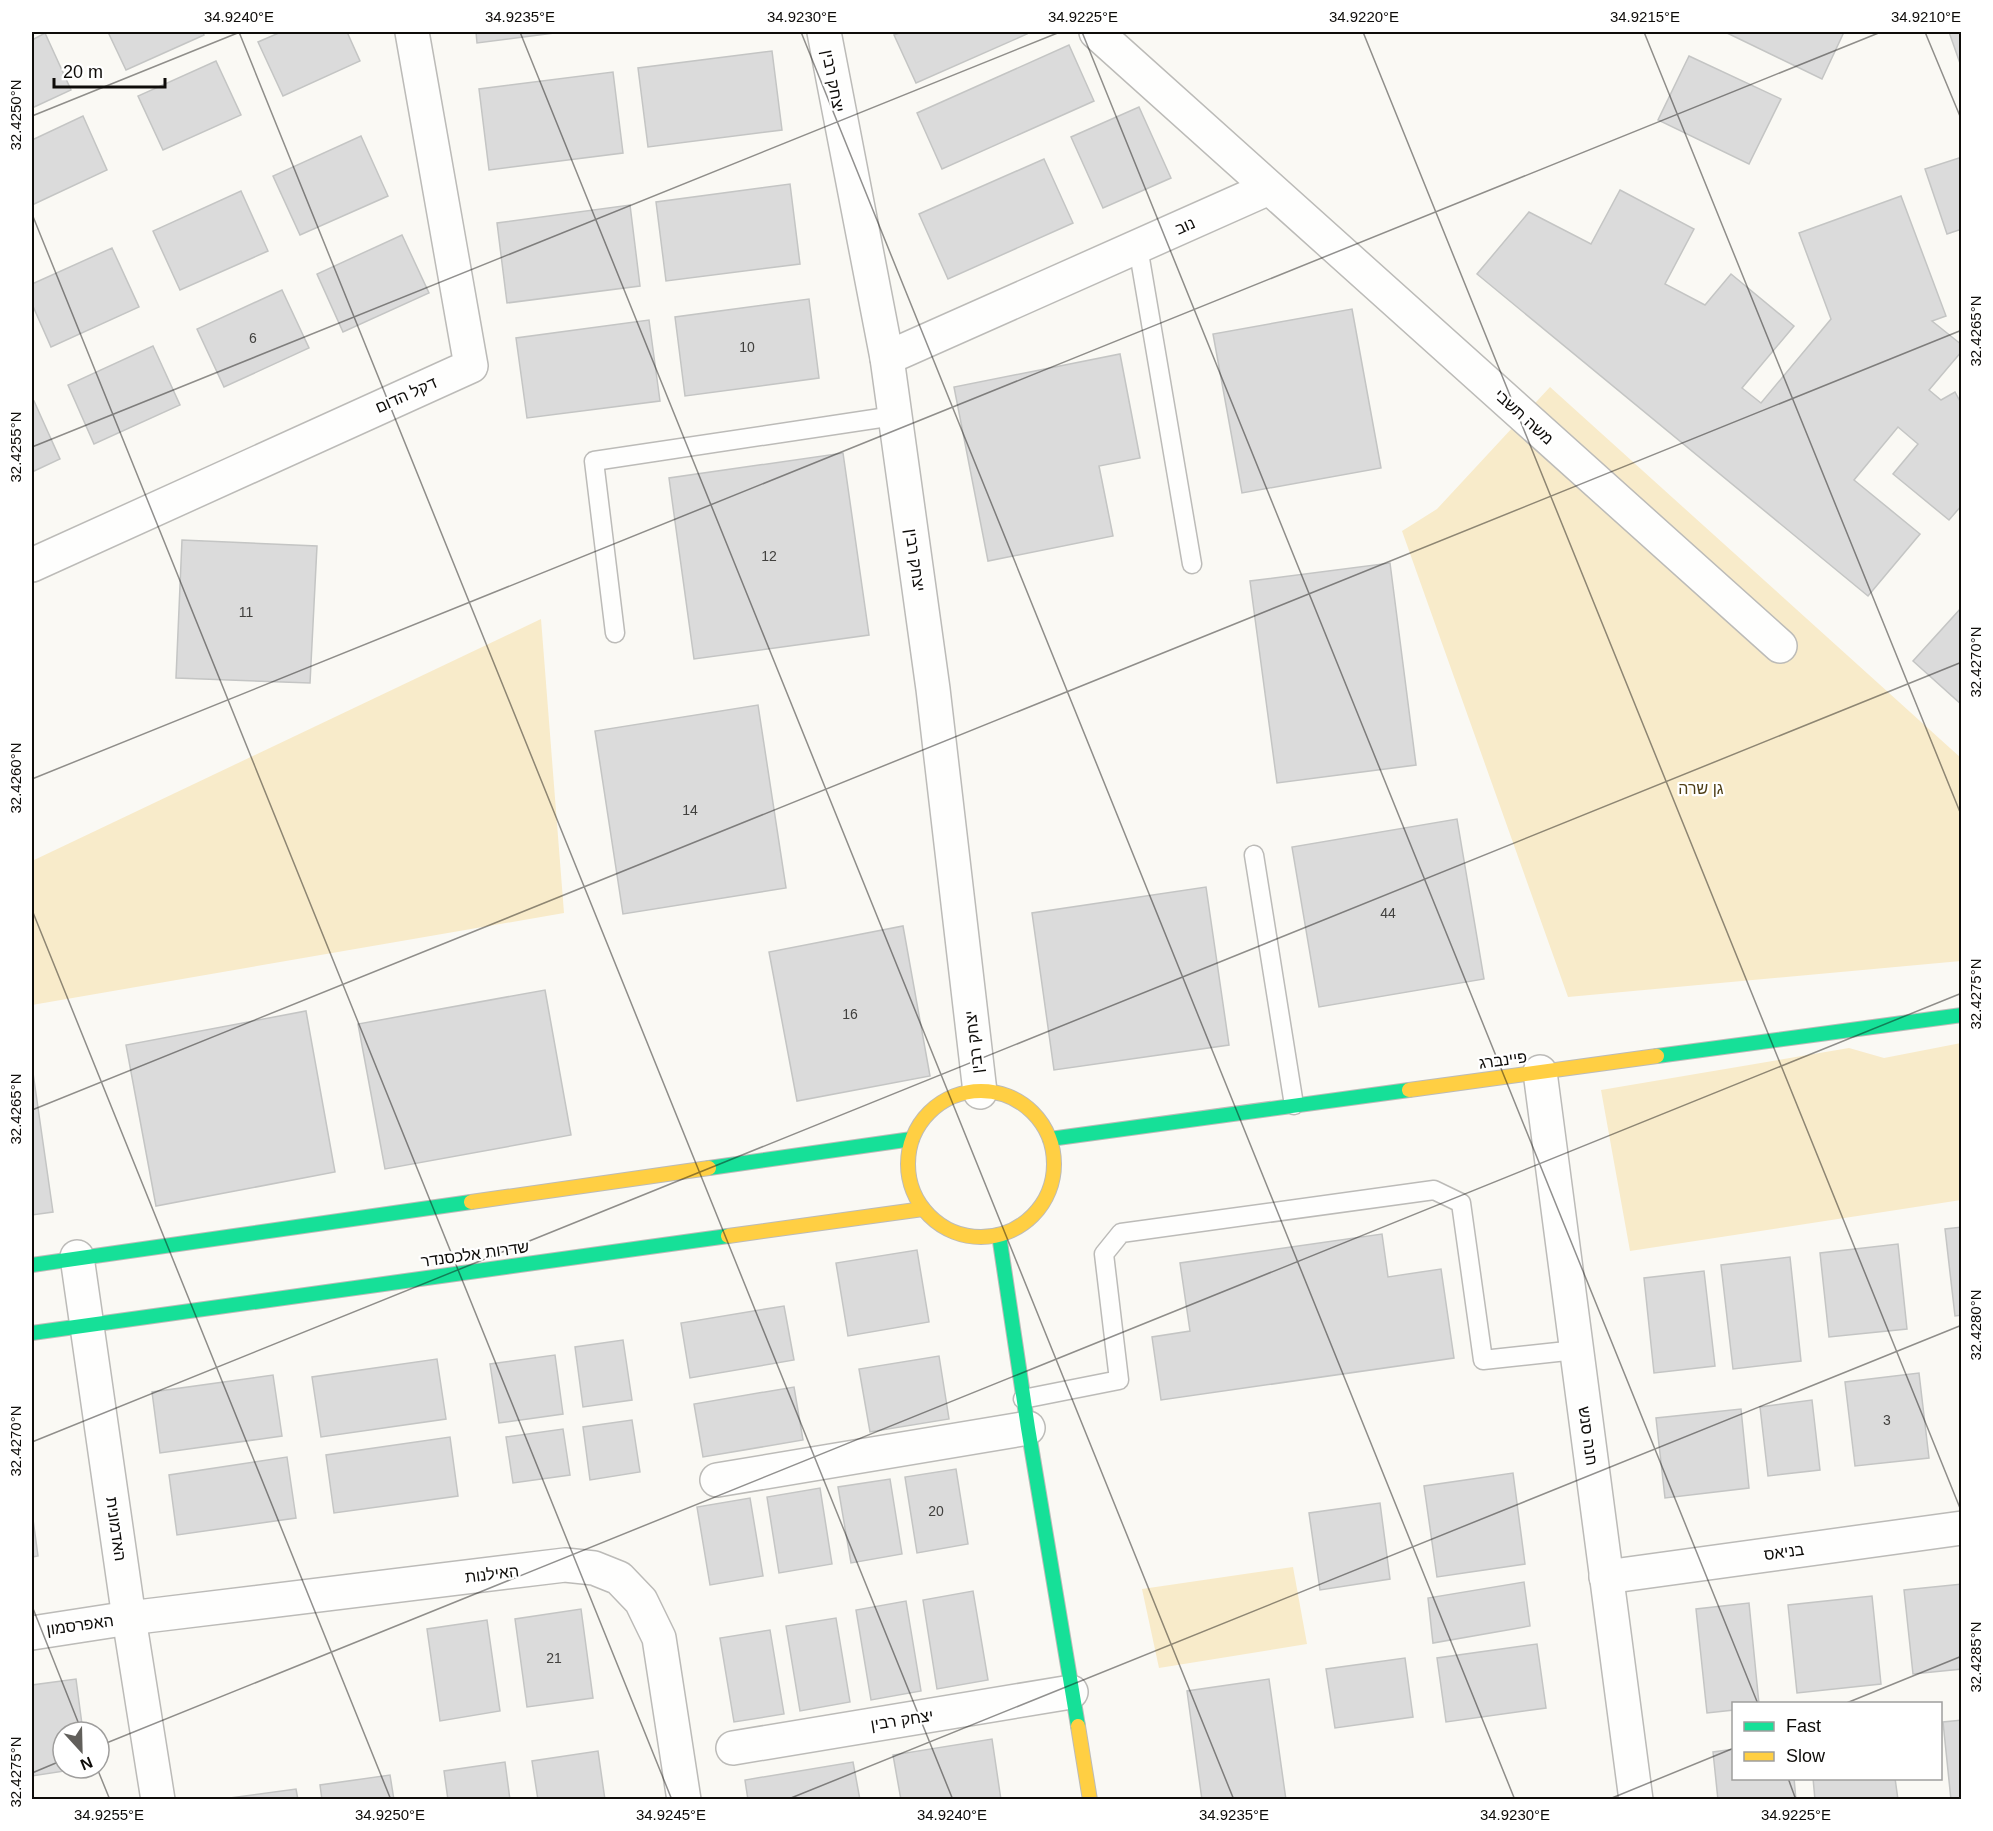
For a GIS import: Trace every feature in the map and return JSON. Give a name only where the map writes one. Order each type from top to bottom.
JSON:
[{"type":"street","name":"דקל הדום","points":[[32,565],[471,366],[412,32]]},
{"type":"street","name":"יצחק רבין","points":[[824,32],[887,358],[933,689],[980,1092]]},
{"type":"street","points":[[1095,32],[1269,188]]},
{"type":"street","name":"נוב","points":[[887,358],[1269,188]]},
{"type":"street","name":"משה תשבי","points":[[1269,188],[1780,646]]},
{"type":"street","name":"פיינברג","points":[[1050,1139],[1962,1015]]},
{"type":"street","name":"חנה סנש","points":[[1540,1072],[1636,1800]]},
{"type":"street","points":[[980,1092],[1002,1095],[1022,1104],[1039,1119],[1050,1139],[1054,1163],[1051,1187],[1039,1209],[1021,1225],[999,1235],[978,1238],[957,1233],[938,1224],[923,1209],[912,1188],[908,1164],[912,1139],[923,1120],[938,1105],[957,1095],[980,1092]]},
{"type":"street","points":[[32,1265],[912,1139]]},
{"type":"street","name":"שדרות אלכסנדר","points":[[32,1334],[87,1324],[923,1209]]},
{"type":"street","points":[[999,1235],[1090,1800]]},
{"type":"street","name":"האדמונית","points":[[77,1257],[129,1618],[158,1800]]},
{"type":"street","points":[[717,1480],[1026,1413]]},
{"type":"street","name":"בניאס","points":[[1606,1577],[1962,1528]]},
{"type":"street","name":"האילנות","points":[[129,1618],[565,1565],[594,1568],[619,1578],[641,1601],[658,1638],[684,1800]]},
{"type":"street","name":"האפרסמון","points":[[32,1633],[129,1618]]},
{"type":"street","name":"יצחק רבין","points":[[733,1748],[1071,1692]]},
{"type":"lane","points":[[1138,247],[1192,564]]},
{"type":"lane","points":[[615,633],[594,460],[894,416]]},
{"type":"lane","points":[[1254,855],[1294,1105]]},
{"type":"lane","points":[[1026,1413],[1119,1380],[1104,1254],[1121,1233],[1434,1190],[1461,1203],[1483,1360],[1576,1350]]},
{"type":"green space","name":"גן שרה","points":[[1550,387],[1961,758],[1961,961],[1568,997],[1402,531],[1437,509]]},
{"type":"green space","points":[[541,619],[564,913],[32,1005],[32,861]]},
{"type":"green space","points":[[1961,1043],[1961,1200],[1630,1251],[1601,1090],[1849,1048],[1884,1058]]},
{"type":"green space","points":[[1293,1567],[1307,1644],[1159,1668],[1142,1589]]},
{"type":"building","points":[[108,32],[203,32],[204,35],[126,70]]},
{"type":"building","points":[[281,32],[347,32],[360,61],[283,96],[258,42]]},
{"type":"building","points":[[476,32],[562,32],[477,43]]},
{"type":"building","points":[[902,32],[1026,32],[1027,34],[916,83],[894,35]]},
{"type":"building","points":[[1728,32],[1844,32],[1822,79]]},
{"type":"building","points":[[1949,32],[1962,32],[1962,69]]},
{"type":"building","points":[[45,33],[71,90],[32,108],[32,40]]},
{"type":"building","points":[[1069,45],[1094,101],[942,169],[917,113]]},
{"type":"building","points":[[772,51],[782,130],[648,147],[638,68]]},
{"type":"building","points":[[1689,56],[1781,99],[1749,164],[1658,120]]},
{"type":"building","points":[[216,61],[241,115],[163,150],[138,96]]},
{"type":"building","points":[[613,72],[623,153],[489,170],[479,89]]},
{"type":"building","points":[[1139,107],[1171,178],[1103,208],[1071,137]]},
{"type":"building","points":[[83,116],[107,170],[32,205],[32,140]]},
{"type":"building","points":[[361,136],[388,196],[300,235],[273,176]]},
{"type":"building","points":[[1962,157],[1962,229],[1947,234],[1925,169]]},
{"type":"building","points":[[1044,159],[1073,223],[948,279],[919,214]]},
{"type":"building","points":[[790,184],[800,264],[666,281],[656,202]]},
{"type":"building","points":[[1620,190],[1694,229],[1665,284],[1705,305],[1731,274],[1794,326],[1742,388],[1761,403],[1831,319],[1799,233],[1901,196],[1946,316],[1932,321],[1962,345],[1962,351],[1929,390],[1941,400],[1955,392],[1962,405],[1962,505],[1949,520],[1893,474],[1918,444],[1898,427],[1854,480],[1920,534],[1868,596],[1477,274],[1529,212],[1591,244]]},
{"type":"building","points":[[241,191],[268,251],[180,290],[153,231]]},
{"type":"building","points":[[630,205],[640,286],[507,303],[497,223]]},
{"type":"building","points":[[402,235],[429,293],[343,332],[317,274]]},
{"type":"building","points":[[112,248],[139,307],[51,347],[32,304],[32,284]]},
{"type":"building","points":[[282,290],[309,348],[224,387],[197,329]]},
{"type":"building","points":[[809,299],[819,378],[685,396],[675,317]]},
{"type":"building","points":[[1352,309],[1381,468],[1242,493],[1213,334]]},
{"type":"building","points":[[649,320],[660,401],[527,418],[516,338]]},
{"type":"building","points":[[153,346],[180,405],[94,444],[68,385]]},
{"type":"building","points":[[1120,354],[1140,458],[1099,466],[1113,536],[988,561],[954,387]]},
{"type":"building","points":[[34,401],[60,459],[32,472],[32,402]]},
{"type":"building","points":[[843,453],[869,635],[694,659],[669,478]]},
{"type":"building","points":[[182,540],[317,546],[310,683],[176,678]]},
{"type":"building","points":[[1390,563],[1416,765],[1277,783],[1250,581]]},
{"type":"building","points":[[1962,607],[1962,705],[1913,661]]},
{"type":"building","points":[[758,705],[786,888],[623,914],[595,731]]},
{"type":"building","points":[[1457,819],[1484,979],[1319,1007],[1292,847]]},
{"type":"building","points":[[1206,887],[1229,1045],[1054,1070],[1032,913]]},
{"type":"building","points":[[903,926],[930,1076],[797,1101],[769,952]]},
{"type":"building","points":[[545,990],[571,1135],[385,1169],[358,1024]]},
{"type":"building","points":[[306,1011],[335,1172],[156,1206],[126,1045]]},
{"type":"building","points":[[32,1066],[53,1212],[32,1215]]},
{"type":"building","points":[[1962,1227],[1962,1315],[1955,1316],[1945,1229]]},
{"type":"building","points":[[1382,1234],[1388,1277],[1441,1269],[1454,1358],[1161,1400],[1152,1337],[1190,1331],[1180,1263]]},
{"type":"building","points":[[1898,1244],[1907,1329],[1829,1337],[1820,1253]]},
{"type":"building","points":[[917,1250],[929,1322],[848,1336],[836,1263]]},
{"type":"building","points":[[1790,1257],[1801,1361],[1733,1369],[1721,1265]]},
{"type":"building","points":[[1704,1271],[1715,1366],[1654,1373],[1644,1278]]},
{"type":"building","points":[[784,1306],[794,1360],[690,1378],[681,1323]]},
{"type":"building","points":[[623,1340],[632,1400],[583,1407],[575,1347]]},
{"type":"building","points":[[555,1355],[563,1414],[499,1423],[490,1364]]},
{"type":"building","points":[[939,1356],[949,1419],[870,1432],[859,1369]]},
{"type":"building","points":[[437,1359],[446,1419],[321,1437],[312,1377]]},
{"type":"building","points":[[1919,1373],[1929,1458],[1855,1466],[1845,1382]]},
{"type":"building","points":[[273,1375],[282,1436],[160,1453],[152,1392]]},
{"type":"building","points":[[794,1387],[803,1440],[703,1457],[694,1404]]},
{"type":"building","points":[[1812,1400],[1820,1470],[1768,1476],[1760,1407]]},
{"type":"building","points":[[1741,1409],[1749,1488],[1665,1498],[1656,1418]]},
{"type":"building","points":[[632,1420],[640,1472],[590,1480],[583,1427]]},
{"type":"building","points":[[563,1429],[570,1475],[513,1483],[506,1437]]},
{"type":"building","points":[[450,1437],[458,1496],[334,1513],[326,1455]]},
{"type":"building","points":[[287,1457],[296,1518],[177,1535],[169,1475]]},
{"type":"building","points":[[956,1469],[968,1544],[917,1553],[905,1477]]},
{"type":"building","points":[[1513,1473],[1525,1564],[1437,1577],[1424,1486]]},
{"type":"building","points":[[890,1479],[902,1554],[851,1563],[838,1487]]},
{"type":"building","points":[[820,1488],[832,1564],[779,1573],[767,1497]]},
{"type":"building","points":[[750,1498],[763,1576],[710,1585],[697,1507]]},
{"type":"building","points":[[1380,1503],[1390,1579],[1320,1590],[1309,1513]]},
{"type":"building","points":[[32,1512],[38,1556],[32,1557]]},
{"type":"building","points":[[1524,1582],[1530,1626],[1433,1643],[1428,1598]]},
{"type":"building","points":[[1962,1584],[1962,1669],[1913,1674],[1904,1590]]},
{"type":"building","points":[[973,1591],[988,1680],[937,1689],[923,1600]]},
{"type":"building","points":[[1872,1596],[1881,1684],[1797,1693],[1788,1605]]},
{"type":"building","points":[[906,1601],[921,1691],[871,1700],[856,1610]]},
{"type":"building","points":[[1749,1603],[1759,1702],[1732,1702],[1732,1710],[1707,1713],[1696,1609]]},
{"type":"building","points":[[581,1609],[593,1698],[527,1707],[515,1619]]},
{"type":"building","points":[[836,1618],[850,1702],[800,1711],[786,1626]]},
{"type":"building","points":[[487,1620],[500,1711],[440,1721],[427,1629]]},
{"type":"building","points":[[770,1630],[784,1714],[734,1722],[720,1638]]},
{"type":"building","points":[[1537,1644],[1546,1708],[1446,1722],[1437,1658]]},
{"type":"building","points":[[1405,1658],[1413,1717],[1335,1728],[1326,1669]]},
{"type":"building","points":[[76,1679],[81,1720],[51,1720],[51,1773],[32,1776],[32,1685]]},
{"type":"building","points":[[1269,1679],[1286,1800],[1202,1800],[1187,1691]]},
{"type":"building","points":[[1962,1720],[1962,1800],[1951,1800],[1943,1722]]},
{"type":"building","points":[[992,1739],[1001,1800],[901,1800],[893,1755]]},
{"type":"building","points":[[1732,1749],[1732,1780],[1794,1780],[1796,1800],[1718,1800],[1713,1752]]},
{"type":"building","points":[[598,1751],[605,1800],[538,1800],[532,1761]]},
{"type":"building","points":[[505,1762],[510,1800],[448,1800],[444,1771]]},
{"type":"building","points":[[853,1762],[860,1800],[748,1800],[745,1780]]},
{"type":"building","points":[[390,1775],[394,1800],[322,1800],[320,1785]]},
{"type":"building","points":[[1813,1780],[1895,1780],[1898,1800],[1815,1800]]},
{"type":"building","points":[[296,1789],[298,1800],[223,1800],[223,1799]]},
{"type":"traffic: fast","points":[[1657,1056],[1962,1015]]},
{"type":"traffic: fast","points":[[1050,1139],[1409,1090]]},
{"type":"traffic: fast","points":[[709,1168],[912,1139]]},
{"type":"traffic: fast","points":[[32,1265],[471,1202]]},
{"type":"traffic: fast","points":[[999,1235],[1028,1428],[1078,1726]]},
{"type":"traffic: fast","points":[[32,1333],[728,1236]]},
{"type":"traffic: slow","points":[[1409,1090],[1657,1056]]},
{"type":"traffic: slow","points":[[981,1091],[1009,1097],[1032,1113],[1048,1136],[1054,1164],[1048,1192],[1032,1215],[1009,1231],[981,1237],[953,1231],[930,1215],[914,1192],[908,1164],[914,1136],[930,1113],[953,1097],[981,1091]]},
{"type":"traffic: slow","points":[[471,1202],[709,1168]]},
{"type":"traffic: slow","points":[[728,1236],[923,1209]]},
{"type":"traffic: slow","points":[[1078,1726],[1090,1800]]}]
